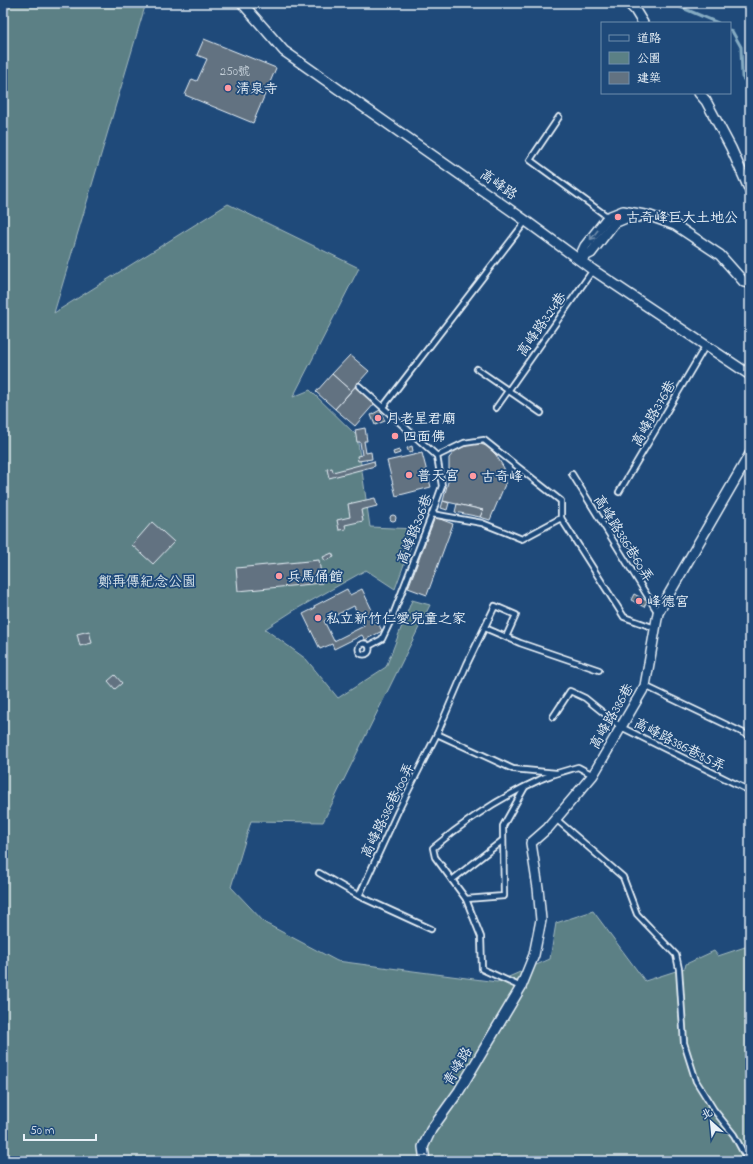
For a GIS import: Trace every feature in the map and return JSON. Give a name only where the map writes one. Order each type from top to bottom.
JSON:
[{"type":"street","name":"高峰路","points":[[242,3],[284,51],[526,221],[593,270],[750,375]]},
{"type":"street","points":[[628,3],[635,10],[642,22]]},
{"type":"street","points":[[700,94],[706,101],[731,148],[750,191]]},
{"type":"street","points":[[579,260],[585,246],[608,217],[623,211],[650,216],[675,225],[720,255],[744,282],[750,283]]},
{"type":"street","points":[[579,260],[591,253],[614,223],[626,218],[650,216]]},
{"type":"street","name":"高峰路386巷","points":[[521,987],[534,955],[541,920],[531,843],[548,828],[593,775],[645,686],[658,613],[750,454]]},
{"type":"street","name":"青峰路","points":[[425,1161],[423,1147],[430,1130],[459,1091],[521,987]]},
{"type":"lane","points":[[559,117],[530,160],[608,217]]},
{"type":"lane","points":[[383,407],[526,221]]},
{"type":"lane","name":"高峰路324巷","points":[[496,408],[593,270]]},
{"type":"lane","name":"高峰路376巷","points":[[619,492],[706,345]]},
{"type":"lane","points":[[477,369],[541,413]]},
{"type":"lane","points":[[359,386],[437,456],[464,443],[484,440],[561,501],[560,518],[624,617],[655,628]]},
{"type":"lane","name":"高峰路306巷","points":[[369,646],[382,639],[391,620],[432,514],[442,486],[437,456]]},
{"type":"lane","name":"高峰路386巷60弄","points":[[572,474],[658,613]]},
{"type":"lane","points":[[432,514],[482,523],[522,539],[560,518]]},
{"type":"lane","name":"高峰路386巷100弄","points":[[359,896],[398,811],[437,734],[466,664],[495,606],[516,615],[506,637]]},
{"type":"lane","points":[[485,628],[520,643],[599,670]]},
{"type":"lane","points":[[645,686],[750,736]]},
{"type":"lane","name":"高峰路386巷85弄","points":[[554,717],[570,691],[585,698],[621,727],[750,792]]},
{"type":"lane","points":[[437,734],[513,769],[559,773]]},
{"type":"lane","points":[[521,987],[482,968],[481,936],[466,899],[435,857],[432,848],[446,836],[488,807],[540,779],[578,767],[593,775]]},
{"type":"lane","points":[[466,899],[504,896],[503,826],[525,787]]},
{"type":"lane","points":[[556,819],[623,878],[637,914],[676,955],[679,969],[684,1043],[696,1081],[714,1110],[734,1135],[748,1161]]},
{"type":"lane","points":[[452,880],[503,840]]},
{"type":"lane","points":[[319,873],[359,896],[431,929]]},
{"type":"green space","name":"鄭再傳紀念公園","points":[[3,3],[146,3],[54,313],[228,204],[359,268],[293,397],[310,390],[357,436],[370,527],[417,529],[395,589],[366,570],[293,611],[265,629],[306,659],[338,698],[386,667],[412,600],[430,605],[323,822],[251,821],[231,887],[265,923],[337,961],[497,982],[550,959],[556,923],[593,911],[645,981],[685,968],[686,964],[714,951],[718,956],[750,944],[750,1161],[3,1161]]},
{"type":"building","name":"清泉寺","points":[[204,39],[276,68],[253,123],[185,95],[192,79],[197,81],[207,59],[197,55]]},
{"type":"building","points":[[350,355],[369,371],[351,391],[332,374]]},
{"type":"building","points":[[332,374],[351,391],[335,409],[316,392]]},
{"type":"building","points":[[356,386],[375,403],[355,426],[335,409]]},
{"type":"building","name":"月老星君廟","points":[[380,410],[385,421],[375,425],[371,415]]},
{"type":"building","points":[[365,428],[367,441],[364,441],[366,453],[371,452],[372,459],[358,461],[357,456],[362,455],[360,442],[357,442],[355,430]]},
{"type":"building","points":[[477,443],[487,446],[496,455],[504,468],[506,482],[490,520],[480,517],[483,510],[443,501],[449,478],[449,458],[455,451],[462,447]]},
{"type":"building","points":[[412,446],[413,451],[409,453],[407,448]]},
{"type":"building","points":[[399,450],[400,453],[394,455],[393,452]]},
{"type":"building","name":"普天宮","points":[[422,453],[431,487],[396,496],[387,461]]},
{"type":"building","points":[[374,461],[375,466],[329,478],[327,469],[332,468],[333,472]]},
{"type":"building","points":[[375,498],[377,506],[361,510],[363,521],[345,525],[346,529],[339,530],[337,520],[350,517],[348,504]]},
{"type":"building","points":[[443,501],[449,503],[447,510],[441,508]]},
{"type":"building","points":[[457,504],[483,510],[480,517],[455,512]]},
{"type":"building","points":[[393,515],[396,518],[393,521],[390,518]]},
{"type":"building","points":[[435,517],[453,524],[427,595],[408,588]]},
{"type":"building","points":[[152,522],[174,542],[153,564],[132,545]]},
{"type":"building","points":[[332,553],[334,557],[325,561],[323,557]]},
{"type":"building","name":"兵馬俑館","points":[[319,560],[322,583],[238,591],[236,568]]},
{"type":"building","name":"私立新竹仁愛兒童之家","points":[[347,589],[350,595],[362,589],[382,631],[365,640],[362,635],[334,649],[332,644],[320,649],[303,614],[315,608],[314,606]],"holes":[[[354,606],[364,626],[334,641],[324,621]]]},
{"type":"building","name":"峰德宮","points":[[634,594],[647,601],[644,607],[631,600]]},
{"type":"building","points":[[89,631],[92,643],[80,646],[77,634]]},
{"type":"building","points":[[115,675],[122,683],[115,689],[108,681]]},
{"type":"waterway","points":[[679,3],[678,6],[716,22]]},
{"type":"waterway","points":[[731,30],[741,47],[742,77],[750,87]]},
{"type":"place","name":"清泉寺","points":[[228,88]]},
{"type":"place","name":"古奇峰巨大土地公","points":[[618,217]]},
{"type":"place","name":"月老星君廟","points":[[378,418]]},
{"type":"place","name":"四面佛","points":[[395,436]]},
{"type":"place","name":"普天宮","points":[[409,475]]},
{"type":"place","name":"古奇峰","points":[[473,476]]},
{"type":"place","name":"兵馬俑館","points":[[279,576]]},
{"type":"place","name":"峰德宮","points":[[639,601]]},
{"type":"place","name":"私立新竹仁愛兒童之家","points":[[318,618]]}]
